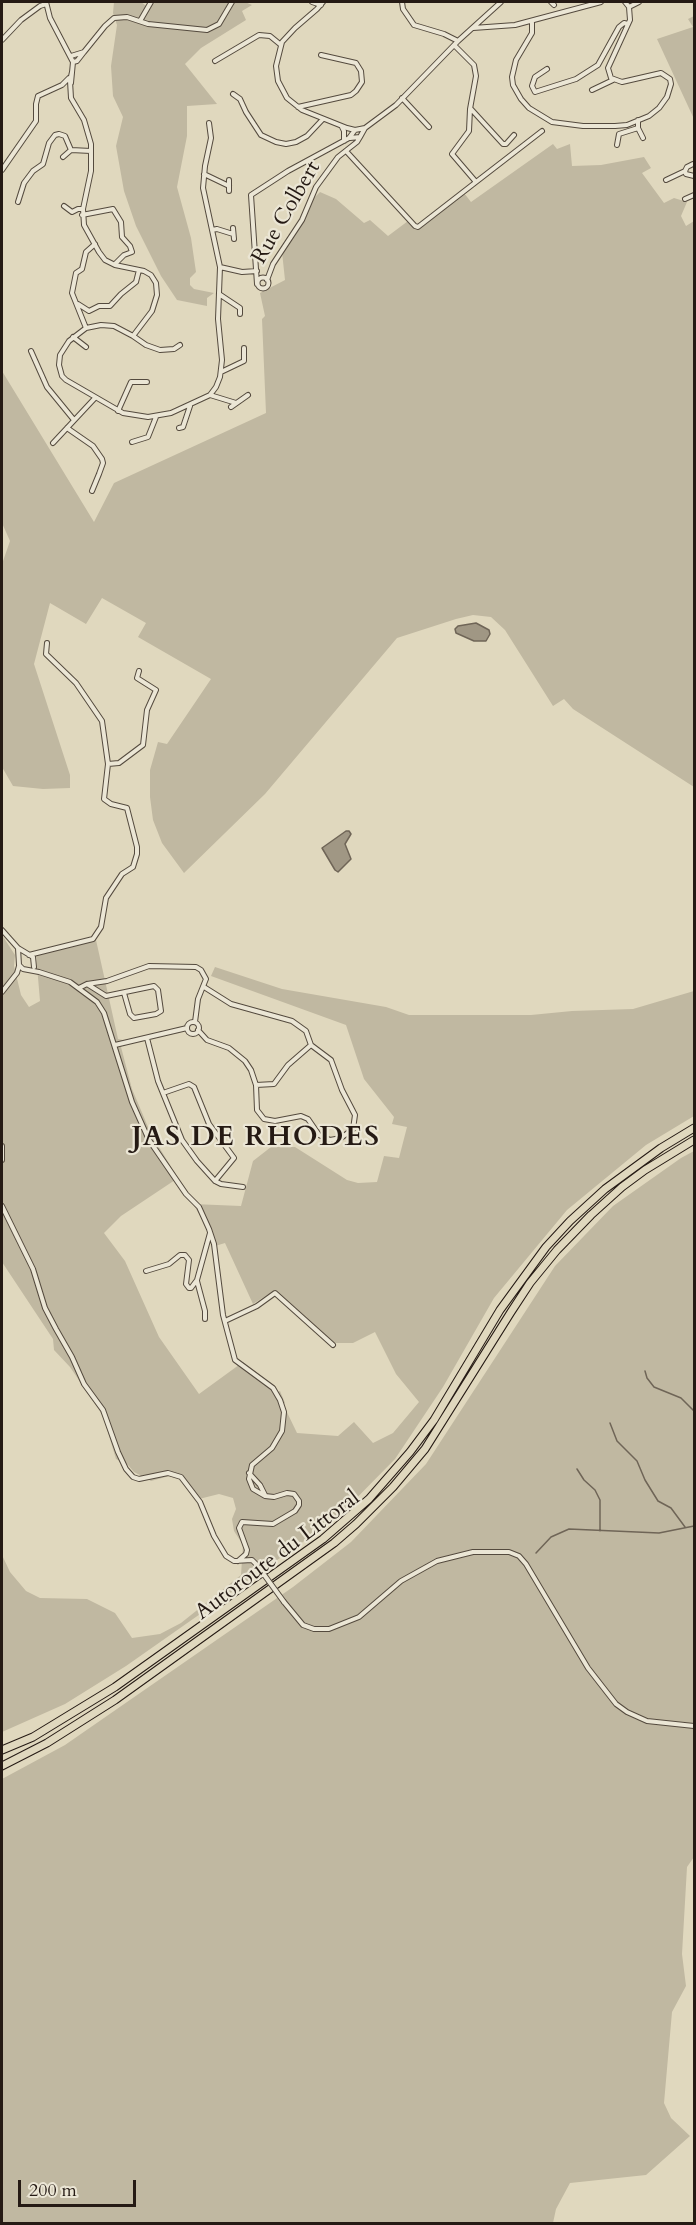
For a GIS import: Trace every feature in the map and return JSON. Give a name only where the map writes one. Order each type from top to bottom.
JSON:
[{"type":"highway","name":"Autoroute du Littoral","points":[[2,1750],[33,1737],[116,1687],[323,1539],[369,1499],[434,1420],[500,1311],[546,1247],[605,1189],[661,1148],[694,1128]]},
{"type":"highway","name":"Autoroute du Littoral","points":[[2,1766],[47,1743],[115,1700],[334,1543],[356,1524],[393,1487],[425,1449],[511,1312],[557,1250],[622,1187],[694,1140]]},
{"type":"street","points":[[140,21],[151,2]]},
{"type":"street","points":[[73,62],[78,61],[111,20],[123,17],[159,25],[207,30],[219,24],[232,2]]},
{"type":"street","points":[[312,2],[322,3]]},
{"type":"street","points":[[402,2],[403,9],[414,25],[444,34],[456,43],[475,67],[477,76],[470,109],[468,135],[452,154],[476,182]]},
{"type":"street","points":[[257,284],[261,278],[267,280],[268,284],[265,288],[261,288],[257,284],[251,195],[288,171],[357,133],[402,98],[456,43],[501,2]]},
{"type":"street","points":[[472,28],[532,21],[601,2]]},
{"type":"street","points":[[613,80],[608,68],[631,16],[625,2]]},
{"type":"street","points":[[629,7],[639,2]]},
{"type":"street","points":[[2,40],[21,20],[46,3],[50,18],[73,62],[70,85]]},
{"type":"street","points":[[322,3],[291,32],[281,45],[276,66],[278,81],[287,98],[297,107],[313,116],[357,133]]},
{"type":"street","points":[[532,21],[532,33],[516,60],[512,78],[517,93],[529,108],[548,120],[565,124],[615,126],[650,116],[670,89],[670,79],[661,73],[622,82],[613,80],[592,90]]},
{"type":"street","points":[[478,22],[487,28]]},
{"type":"street","points":[[547,69],[535,77],[532,86],[536,93],[576,79],[598,65],[619,27],[624,23],[628,24]]},
{"type":"street","points":[[215,61],[259,34],[270,36],[281,45]]},
{"type":"street","points":[[71,56],[84,52]]},
{"type":"street","points":[[297,107],[351,94],[360,87],[362,77],[356,63],[321,55]]},
{"type":"street","points":[[72,72],[70,77],[72,101],[87,126],[91,151],[90,178],[83,212],[84,225],[103,258],[115,265],[150,273],[156,284],[156,299],[152,311],[133,336]]},
{"type":"street","points":[[2,170],[36,121],[36,99],[62,85],[70,77]]},
{"type":"street","points":[[62,85],[70,85]]},
{"type":"street","points":[[233,94],[240,99],[261,135],[276,142],[286,144],[307,136],[323,119]]},
{"type":"street","points":[[402,98],[429,127]]},
{"type":"street","points":[[313,116],[313,106],[316,103]]},
{"type":"street","points":[[470,109],[503,144],[506,144],[514,135]]},
{"type":"street","points":[[638,120],[638,128],[643,138]]},
{"type":"street","points":[[180,345],[174,349],[160,350],[146,345],[114,326],[101,325],[86,328],[73,337],[60,355],[60,371],[66,380],[118,411],[145,417],[156,416],[191,405],[210,395],[216,387],[222,372],[222,348],[218,319],[220,267],[203,188],[211,138],[209,123]]},
{"type":"street","points":[[341,126],[344,131],[344,141]]},
{"type":"street","points":[[617,146],[619,135],[638,128]]},
{"type":"street","points":[[346,151],[418,227],[542,131]]},
{"type":"street","name":"Rue Colbert","points":[[267,280],[277,257],[302,220],[316,187],[338,158],[357,142],[357,133]]},
{"type":"street","points":[[18,202],[24,183],[33,171],[43,164],[49,144],[56,135],[65,136],[71,150]]},
{"type":"street","points":[[63,157],[71,150],[91,151]]},
{"type":"street","points":[[666,180],[685,171],[693,164]]},
{"type":"street","points":[[685,171],[686,174],[694,176]]},
{"type":"street","points":[[204,174],[229,186]]},
{"type":"street","points":[[685,199],[694,195]]},
{"type":"street","points":[[64,206],[72,212],[78,208],[83,212],[113,209],[121,222],[122,237],[132,252],[124,255],[115,265]]},
{"type":"street","points":[[212,230],[217,229],[233,236],[233,228]]},
{"type":"street","points":[[86,328],[72,293],[76,273],[82,269],[86,252],[94,244]]},
{"type":"street","points":[[220,267],[242,272],[256,271]]},
{"type":"street","points":[[78,304],[89,311],[99,306],[111,306],[135,282],[139,270]]},
{"type":"street","points":[[219,294],[240,308]]},
{"type":"street","points":[[239,301],[240,314]]},
{"type":"street","points":[[73,337],[86,347]]},
{"type":"street","points":[[222,372],[244,364],[244,348]]},
{"type":"street","points":[[31,351],[47,387],[74,420]]},
{"type":"street","points":[[118,411],[130,381],[147,382]]},
{"type":"street","points":[[210,395],[236,403]]},
{"type":"street","points":[[231,407],[248,395]]},
{"type":"street","points":[[53,443],[95,398]]},
{"type":"street","points":[[191,405],[181,428],[191,425]]},
{"type":"street","points":[[132,441],[148,437],[156,416]]},
{"type":"street","points":[[67,428],[93,446],[102,459],[103,463],[92,491]]},
{"type":"street","points":[[2,992],[28,955],[89,942],[98,934],[106,898],[123,874],[133,867],[137,847],[126,808],[111,804],[104,799],[108,764],[102,721],[76,682],[46,654],[47,643]]},
{"type":"street","points":[[108,764],[119,763],[143,745],[147,710],[156,690],[137,678],[139,671]]},
{"type":"street","points":[[2,930],[18,948],[34,959]]},
{"type":"street","points":[[18,948],[21,965],[29,971],[70,982],[97,1002],[101,1008],[110,1027],[132,1102],[149,1140],[158,1156],[198,1207],[210,1233],[225,1321],[235,1360],[273,1388],[280,1400],[284,1412],[283,1426],[277,1442],[253,1463],[249,1473],[251,1486],[265,1496],[274,1497],[290,1493],[296,1495],[299,1503],[295,1511],[273,1524],[245,1521],[240,1524],[239,1530],[248,1550],[238,1561]]},
{"type":"street","points":[[37,952],[34,967],[39,972]]},
{"type":"street","points":[[79,988],[156,965],[199,969],[204,974],[204,987],[198,999],[195,1022]]},
{"type":"street","points":[[29,971],[34,967]]},
{"type":"street","points":[[87,984],[106,996],[154,986],[158,990],[161,1011],[134,1018],[130,1014],[124,993]]},
{"type":"street","points":[[198,1030],[212,1043],[237,1053],[251,1070],[256,1085],[255,1105],[264,1119],[275,1121],[301,1116],[308,1119],[319,1135],[330,1140],[337,1140],[348,1134],[355,1122],[354,1110],[342,1090],[331,1060],[311,1045],[306,1031],[292,1021],[231,1004],[204,987]]},
{"type":"street","points":[[115,1045],[187,1028],[190,1023],[195,1022]]},
{"type":"street","points":[[195,1022],[199,1025],[198,1030]]},
{"type":"street","points":[[187,1028],[193,1033],[198,1030]]},
{"type":"street","points":[[147,1038],[163,1093],[182,1140],[215,1181],[243,1187]]},
{"type":"street","points":[[256,1085],[274,1084],[288,1065],[311,1045]]},
{"type":"street","points":[[163,1093],[189,1084],[194,1087],[209,1124],[234,1158],[215,1181]]},
{"type":"street","points":[[2,1146],[2,1160]]},
{"type":"street","points":[[2,1206],[33,1269],[45,1308],[84,1384],[103,1410],[118,1452],[131,1476],[139,1479],[168,1473],[181,1477],[200,1502],[214,1536],[226,1556],[231,1561],[251,1560],[257,1565],[296,1619],[305,1626],[318,1630],[336,1628],[360,1617],[401,1581],[436,1562],[473,1552],[509,1552],[519,1556],[526,1564],[588,1668],[616,1704],[646,1721],[694,1726]]},
{"type":"street","points":[[146,1271],[169,1264],[183,1254],[189,1260],[186,1279],[187,1287],[191,1287],[197,1280],[210,1233]]},
{"type":"street","points":[[197,1280],[205,1319]]},
{"type":"street","points":[[225,1321],[257,1306],[275,1293],[333,1345]]},
{"type":"street","points":[[249,1473],[260,1485],[265,1496]]},
{"type":"shaded area","points":[[114,2],[141,2],[149,8],[158,2],[245,2],[252,5],[242,11],[246,20],[201,48],[185,64],[217,104],[187,106],[187,136],[177,187],[191,238],[196,272],[190,278],[190,285],[194,289],[214,293],[207,298],[207,306],[177,300],[161,276],[136,226],[124,191],[116,146],[123,117],[113,96],[111,66],[117,25],[113,13]]},
{"type":"shaded area","points":[[694,16],[694,119],[657,39],[693,27],[688,19]]},
{"type":"shaded area","points":[[553,144],[557,149],[570,144],[572,166],[601,165],[644,157],[651,168],[642,173],[664,203],[674,198],[687,202],[681,216],[686,226],[694,221],[694,787],[573,709],[564,699],[553,706],[505,630],[491,617],[473,615],[397,638],[265,794],[184,873],[162,843],[153,820],[150,770],[158,742],[167,744],[211,679],[138,637],[146,623],[102,598],[86,624],[50,603],[34,664],[70,775],[70,788],[43,789],[13,786],[2,767],[2,564],[10,541],[2,523],[2,371],[94,522],[114,483],[266,413],[262,319],[265,316],[260,293],[285,280],[282,252],[312,200],[320,192],[336,199],[364,223],[370,220],[388,236],[408,221],[417,229],[464,193],[471,202]]},
{"type":"shaded area","points":[[476,623],[489,630],[490,634],[486,641],[474,641],[456,633],[455,629],[458,626]]},
{"type":"shaded area","points":[[346,831],[351,834],[345,844],[351,859],[338,872],[322,848]]},
{"type":"shaded area","points":[[2,935],[15,955],[14,966],[21,995],[29,1007],[40,1001],[36,954],[96,940],[118,1039],[123,1040],[124,1044],[121,1047],[132,1089],[151,1134],[178,1178],[121,1216],[104,1233],[125,1261],[159,1337],[199,1394],[243,1362],[276,1387],[278,1392],[280,1391],[285,1403],[283,1404],[297,1433],[338,1436],[354,1422],[373,1443],[393,1433],[419,1402],[396,1374],[375,1332],[353,1343],[333,1343],[275,1290],[253,1304],[225,1243],[212,1247],[209,1230],[193,1204],[241,1206],[253,1161],[271,1147],[295,1147],[347,1180],[358,1183],[377,1182],[384,1156],[399,1158],[407,1127],[392,1124],[394,1117],[364,1079],[346,1025],[211,976],[215,967],[282,989],[386,1007],[409,1015],[531,1015],[633,1009],[694,991],[694,1116],[646,1145],[567,1210],[494,1298],[443,1387],[395,1459],[337,1518],[126,1666],[65,1704],[2,1732],[2,1555],[10,1572],[26,1591],[40,1598],[87,1599],[115,1613],[132,1638],[160,1634],[181,1623],[241,1575],[243,1545],[234,1531],[232,1519],[236,1509],[233,1498],[219,1494],[195,1500],[180,1479],[169,1476],[151,1481],[116,1459],[103,1416],[70,1367],[54,1350],[53,1339],[2,1262]]},
{"type":"shaded area","points":[[694,1151],[694,1857],[687,1867],[682,1954],[686,1986],[672,2012],[664,2103],[671,2118],[690,2136],[646,2175],[570,2183],[556,2209],[553,2223],[2,2224],[2,1779],[65,1745],[293,1587],[351,1542],[426,1464],[555,1266],[613,1206]]},
{"type":"waterway","points":[[645,1371],[654,1387],[681,1398],[694,1411]]},
{"type":"waterway","points":[[610,1423],[617,1441],[637,1461],[658,1501],[671,1508],[685,1527]]},
{"type":"waterway","points":[[577,1469],[584,1480],[595,1490],[600,1500],[600,1531]]},
{"type":"waterway","points":[[536,1553],[551,1537],[569,1529],[659,1533],[694,1526]]},
{"type":"district","name":"JAS DE RHODES","points":[[256,1139]]}]
